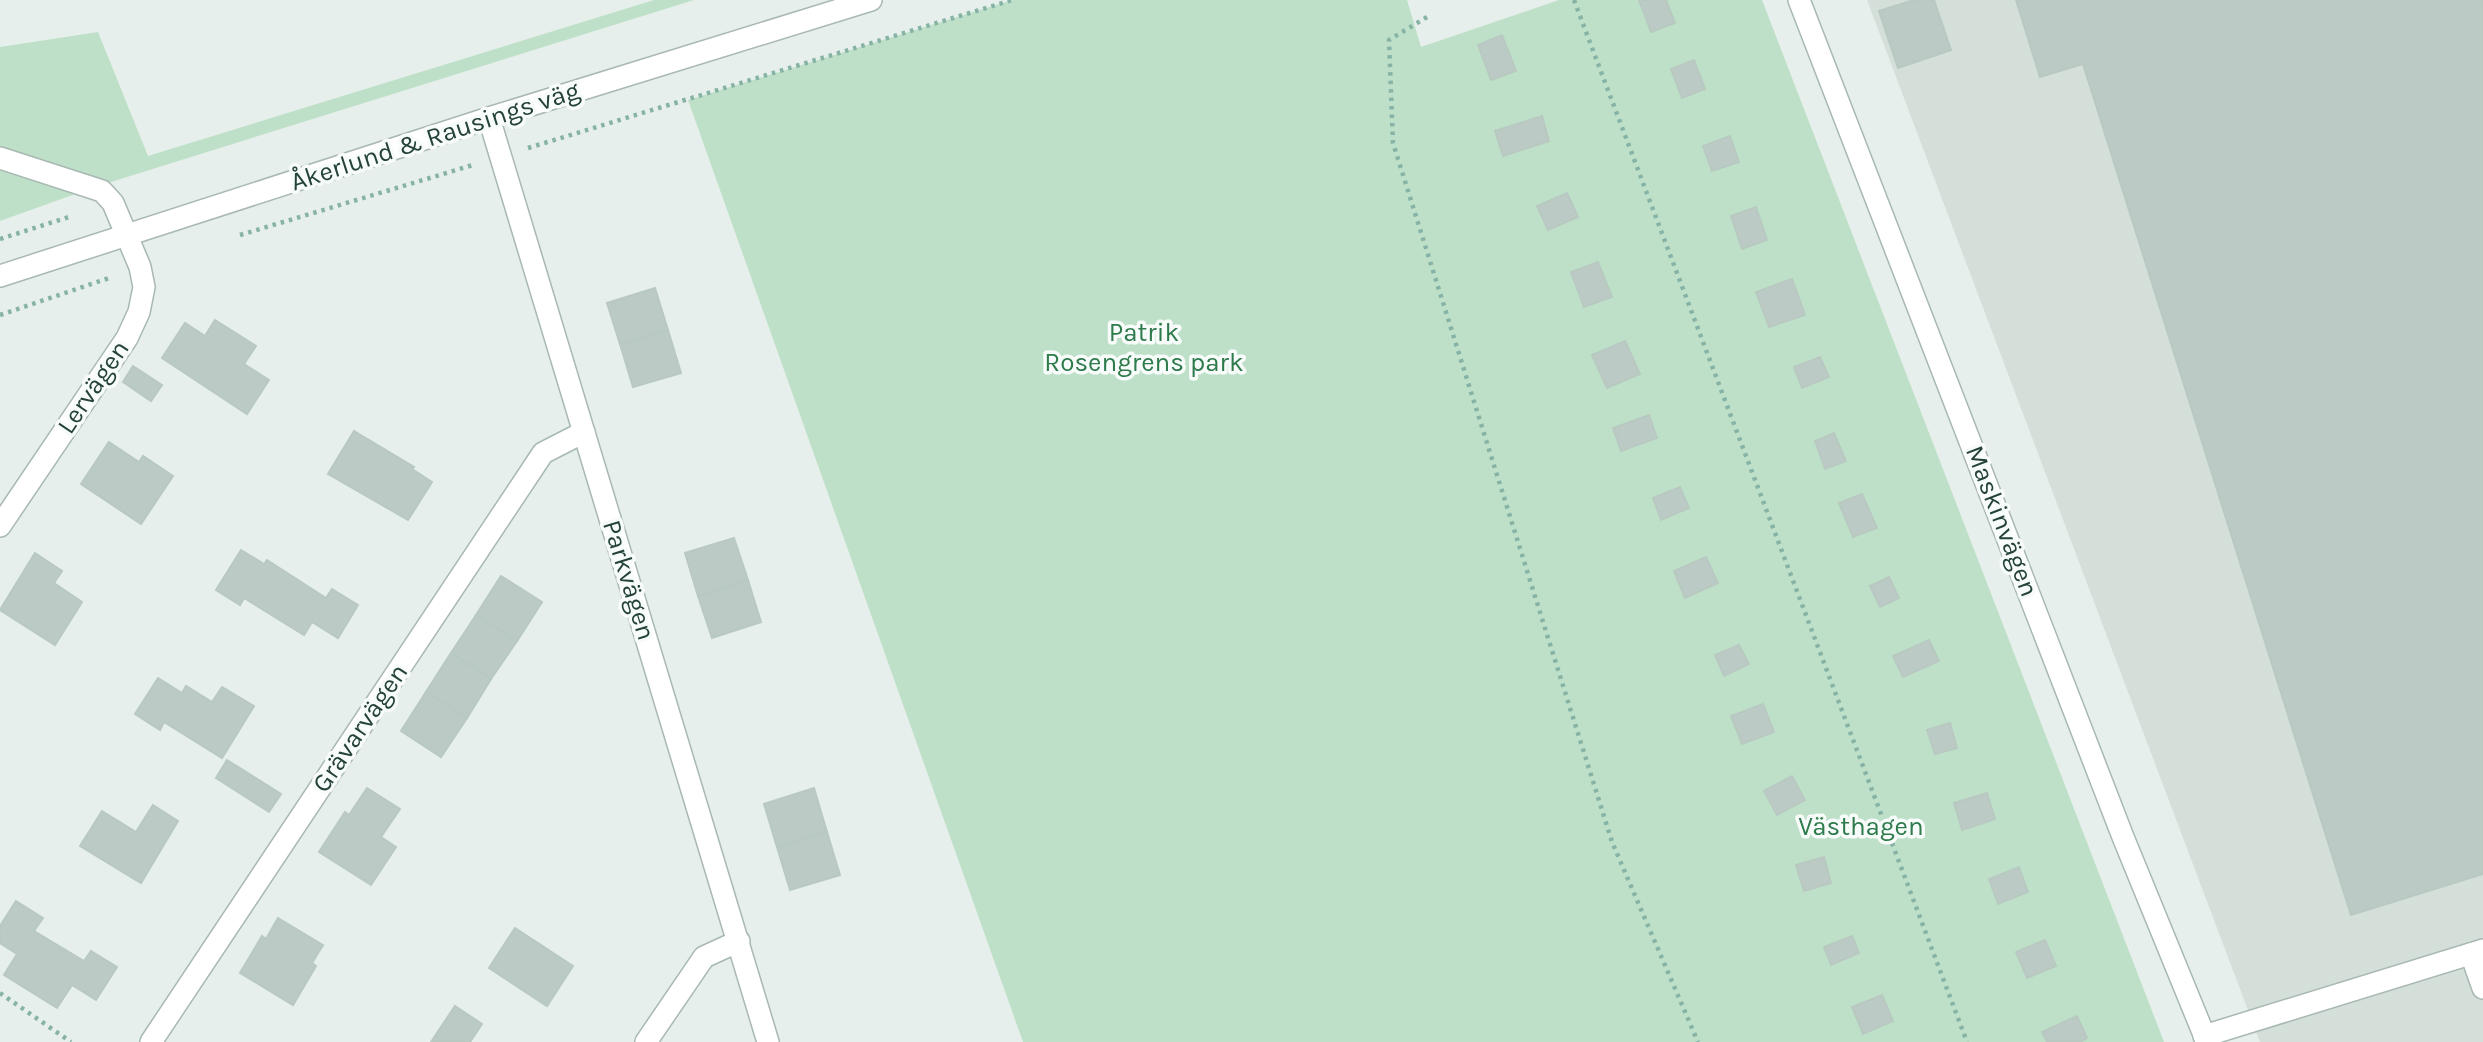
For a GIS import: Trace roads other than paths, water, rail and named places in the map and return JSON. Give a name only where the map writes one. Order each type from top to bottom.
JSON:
[{"type":"street","name":"Åkerlund & Rausings väg","points":[[0,276],[489,118],[871,0]]},
{"type":"street","name":"Maskinvägen","points":[[1799,0],[2123,837],[2205,1039]]},
{"type":"street","name":"Parkvägen","points":[[489,118],[768,1042]]},
{"type":"street","name":"Lervägen","points":[[0,158],[102,191],[113,203],[140,267],[144,287],[139,313],[127,338],[0,526]]},
{"type":"street","name":"Grävarvägen","points":[[151,1042],[543,453],[584,432]]},
{"type":"street","points":[[646,1042],[704,957],[739,941]]},
{"type":"street","points":[[2205,1039],[2477,952],[2483,988]]},
{"type":"park label","name":"Patrik Rosengrens park","points":[[1144,347]]},
{"type":"park label","name":"Västhagen","points":[[1861,826]]}]
